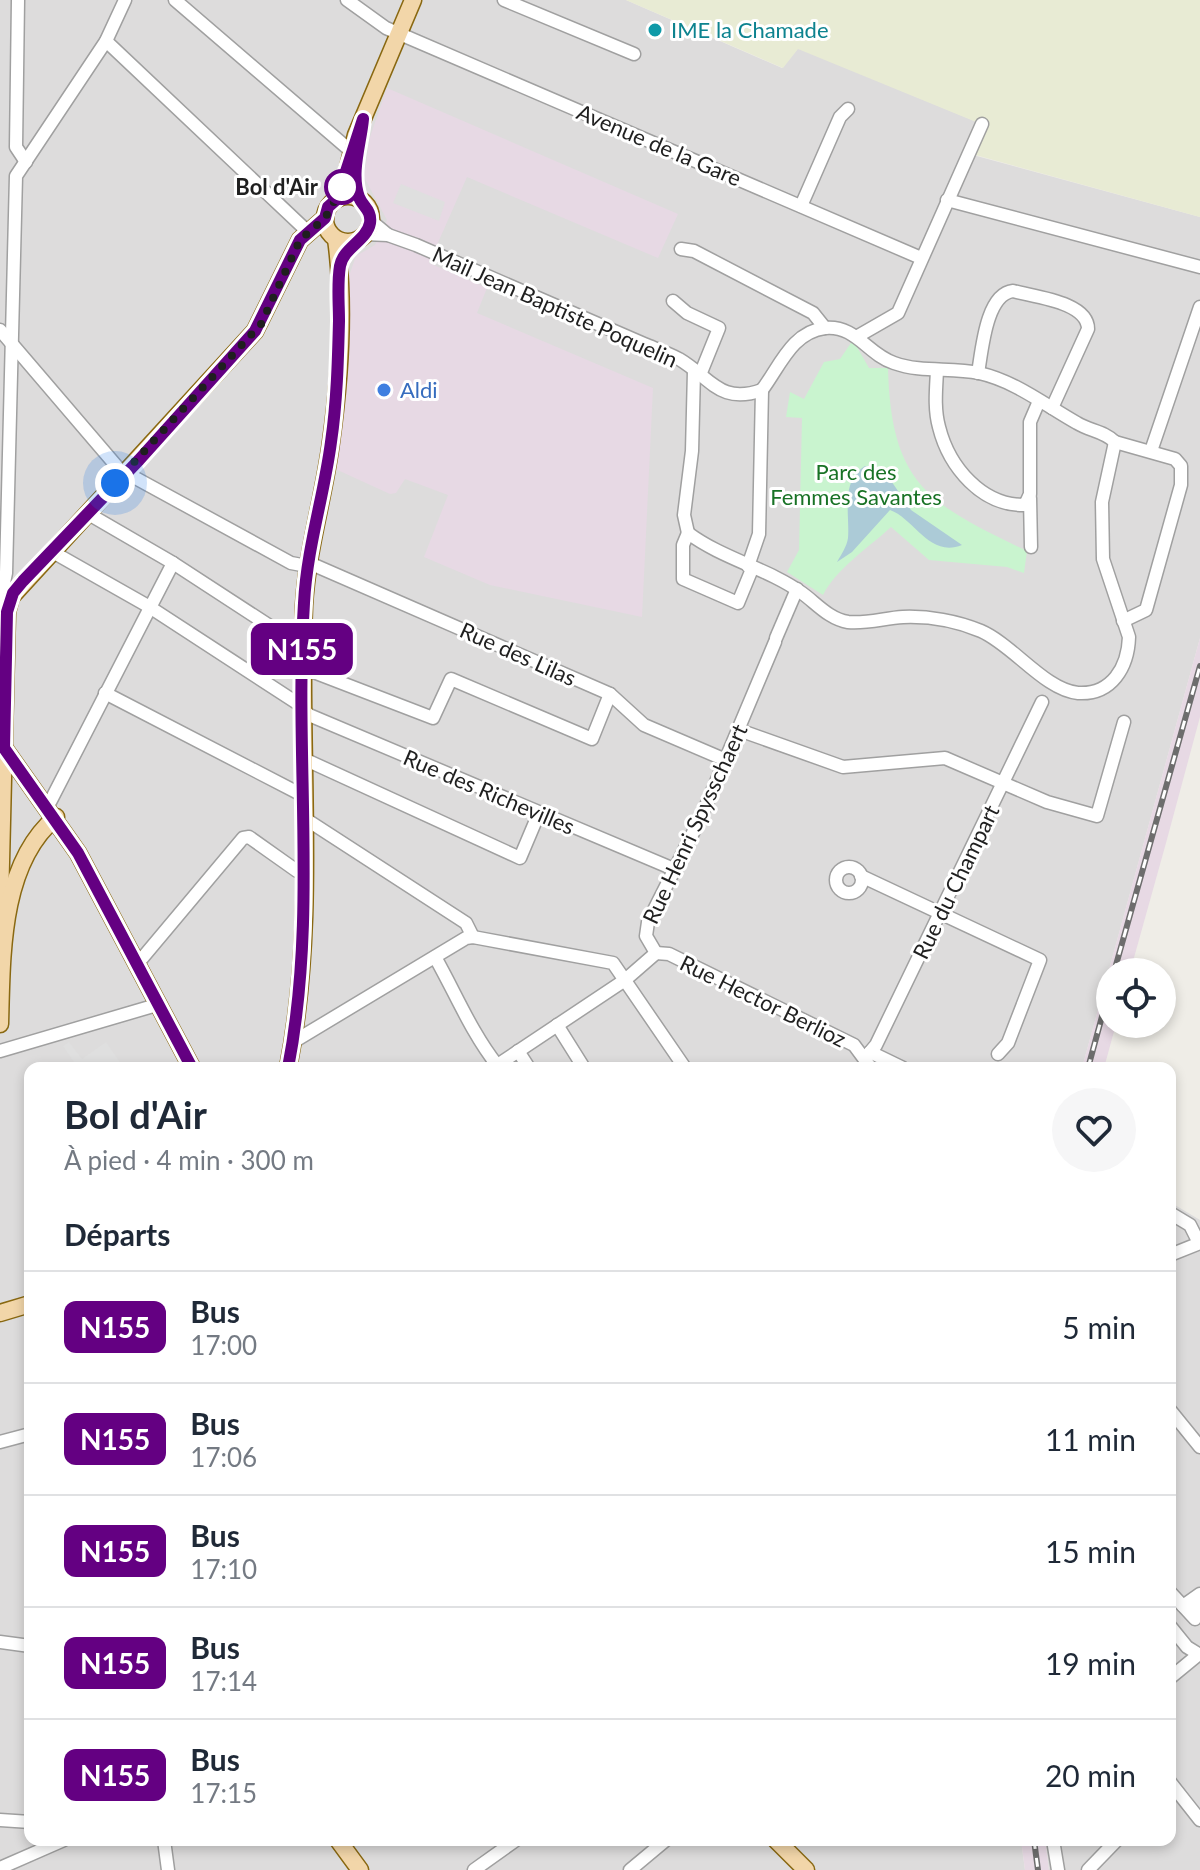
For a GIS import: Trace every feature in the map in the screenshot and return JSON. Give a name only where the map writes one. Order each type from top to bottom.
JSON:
[{"type":"main road","points":[[289,1062],[305,870],[302,647],[307,564],[331,444],[335,407],[340,264],[336,239],[328,230],[325,218],[328,207],[337,199],[363,119],[413,0]]},
{"type":"main road","points":[[340,264],[363,232],[368,208],[359,199],[356,170],[363,119]]},
{"type":"main road","points":[[337,199],[359,199]]},
{"type":"main road","points":[[0,1024],[5,599],[154,443],[261,324],[307,231],[325,218]]},
{"type":"main road","points":[[336,239],[363,232]]},
{"type":"main road","points":[[2,745],[49,807],[139,962],[189,1062]]},
{"type":"main road","points":[[2,906],[49,807]]},
{"type":"main road","points":[[3,876],[20,868]]},
{"type":"main road","points":[[0,1313],[24,1306]]},
{"type":"main road","points":[[342,1846],[360,1870]]},
{"type":"main road","points":[[782,1846],[806,1870]]},
{"type":"street","points":[[18,0],[16,147],[26,162]]},
{"type":"street","points":[[5,599],[15,184],[26,162],[106,41],[125,0]]},
{"type":"street","points":[[175,0],[352,152]]},
{"type":"street","name":"Avenue de la Gare","points":[[347,0],[397,33],[921,258]]},
{"type":"street","points":[[504,0],[634,54]]},
{"type":"street","points":[[106,41],[307,231]]},
{"type":"street","points":[[801,206],[840,117],[848,109]]},
{"type":"street","points":[[858,336],[898,313],[982,124]]},
{"type":"street","points":[[947,200],[1200,267]]},
{"type":"street","name":"Mail Jean Baptiste Poquelin","points":[[363,232],[388,235],[644,344],[732,395],[762,390]]},
{"type":"street","points":[[681,249],[694,251],[813,313],[825,328]]},
{"type":"street","points":[[978,373],[983,338],[998,296],[1013,291],[1081,311],[1088,321],[1088,329],[1052,408]]},
{"type":"street","points":[[673,301],[687,313],[719,328],[697,373],[684,515],[688,533],[683,545],[683,579],[738,603],[759,534],[762,390],[797,338],[825,328],[841,328],[858,336],[879,356],[892,363],[937,371],[978,373],[1007,381],[1115,442],[1175,459],[1181,466],[1181,485],[1146,610],[1123,621]]},
{"type":"street","points":[[1151,451],[1200,307]]},
{"type":"street","name":"Rue des Lilas","points":[[0,330],[125,472],[291,563],[307,564],[610,694],[644,725],[721,758]]},
{"type":"street","points":[[937,371],[938,426],[953,459],[970,483],[984,494],[1013,506],[1025,505],[1030,494]]},
{"type":"street","points":[[1031,547],[1030,422],[1039,401]]},
{"type":"street","points":[[688,533],[706,546],[797,589],[827,613],[845,622],[927,618],[981,632],[1004,644],[1052,683],[1079,693],[1096,691],[1110,683],[1126,664],[1129,637],[1103,559],[1102,502],[1115,442]]},
{"type":"street","points":[[87,513],[173,563],[302,647]]},
{"type":"street","name":"Rue des Richevilles","points":[[51,551],[148,606],[309,715],[676,870]]},
{"type":"street","points":[[49,807],[148,606],[173,563]]},
{"type":"street","name":"Rue Henri Spysschaert","points":[[502,1062],[625,980],[656,953],[646,929],[739,730],[797,589]]},
{"type":"street","points":[[303,668],[433,718],[451,679],[592,739],[610,694]]},
{"type":"street","name":"Rue du Champart","points":[[869,1059],[1052,683]]},
{"type":"street","points":[[105,693],[304,796]]},
{"type":"street","points":[[739,730],[843,767],[945,758],[1047,802],[1097,816],[1124,722]]},
{"type":"street","points":[[304,759],[520,858],[539,813]]},
{"type":"street","points":[[304,818],[466,923],[473,937]]},
{"type":"street","points":[[139,962],[243,838],[249,837],[297,871],[305,870]]},
{"type":"street","points":[[861,876],[1040,960],[1008,1043],[998,1054]]},
{"type":"street","points":[[293,1042],[473,937],[608,961],[625,980],[681,1062]]},
{"type":"street","name":"Rue Hector Berlioz","points":[[656,953],[669,954],[854,1045],[869,1059]]},
{"type":"street","points":[[435,957],[463,1008],[472,1033],[492,1062]]},
{"type":"street","points":[[0,1051],[160,1004]]},
{"type":"street","points":[[557,1025],[580,1062]]},
{"type":"street","points":[[518,1051],[525,1062]]},
{"type":"street","points":[[1176,1217],[1190,1225],[1200,1243],[1176,1253]]},
{"type":"street","points":[[1176,1417],[1200,1447]]},
{"type":"street","points":[[0,1442],[24,1436]]},
{"type":"street","points":[[1183,1606],[1200,1594]]},
{"type":"street","points":[[1176,1598],[1195,1619],[1200,1602]]},
{"type":"street","points":[[1176,1632],[1199,1655],[1176,1673]]},
{"type":"street","points":[[0,1642],[24,1645]]},
{"type":"street","points":[[1176,1790],[1200,1820]]},
{"type":"street","points":[[0,1820],[24,1822]]},
{"type":"street","points":[[0,1868],[50,1846]]},
{"type":"street","points":[[164,1846],[166,1869]]},
{"type":"street","points":[[474,1870],[508,1846]]},
{"type":"street","points":[[630,1870],[659,1846]]},
{"type":"street","points":[[1054,1846],[1058,1870]]},
{"type":"street","points":[[1088,1870],[1111,1846]]},
{"type":"shaded area","points":[[0,0],[626,0],[782,68],[798,48],[982,124],[973,155],[1200,217],[1200,638],[1112,958],[1096,958],[1096,1017],[1084,1062],[24,1062],[24,1846],[1022,1846],[1025,1870],[0,1870]]},
{"type":"shaded area","points":[[387,88],[678,214],[658,258],[467,177],[429,263],[487,288],[477,313],[653,388],[642,617],[490,585],[424,557],[448,495],[405,479],[396,493],[390,494],[331,467],[346,379],[349,276],[356,256],[375,245],[387,220],[364,177],[370,137]]},
{"type":"shaded area","points":[[401,184],[445,202],[439,221],[393,203]]},
{"type":"shaded area","points":[[1200,638],[1200,717],[1134,958],[1112,958]]},
{"type":"shaded area","points":[[1096,1017],[1096,1038],[1112,1038],[1106,1062],[1084,1062]]},
{"type":"shaded area","points":[[69,1042],[82,1059],[106,1042],[120,1062],[74,1062],[63,1046]]},
{"type":"shaded area","points":[[1176,1206],[1200,1220],[1200,1870],[1049,1870],[1046,1846],[1176,1846]]},
{"type":"shaded area","points":[[1022,1846],[1046,1846],[1049,1870],[1025,1870]]},
{"type":"green space","points":[[626,0],[1200,0],[1200,217],[972,154],[981,124],[798,49],[783,68]]},
{"type":"green space","name":"Parc des Femmes Savantes","points":[[853,340],[869,368],[888,368],[897,439],[907,465],[922,486],[964,519],[1027,551],[1024,573],[1007,567],[929,560],[891,527],[844,567],[823,595],[787,572],[799,550],[802,418],[786,417],[790,392],[804,399],[824,362],[840,359]]},
{"type":"water","points":[[865,466],[883,469],[911,510],[962,545],[950,548],[931,542],[890,510],[852,552],[837,562],[848,538],[849,489],[857,472]]},
{"type":"railway","points":[[1118,958],[1200,666]]},
{"type":"railway","points":[[1090,1062],[1096,1038]]},
{"type":"railway","points":[[1035,1846],[1038,1870]]},
{"type":"bus line","name":"N155","points":[[189,1062],[139,962],[78,853],[48,806],[4,748],[8,604],[23,581],[139,460],[261,324],[300,240],[325,218],[328,207],[337,199],[363,119],[356,170],[359,199],[368,208],[370,220],[364,234],[355,240],[340,264],[338,377],[331,444],[307,566],[302,647],[305,870],[300,964],[289,1062]]},
{"type":"place","name":"IME la Chamade","points":[[655,30]]},
{"type":"place","name":"Bol d'Air","points":[[342,187]]},
{"type":"place","name":"Aldi","points":[[384,390]]},
{"type":"route","points":[[115,483],[261,324],[300,240],[325,218],[328,207],[337,199],[342,187]]}]
